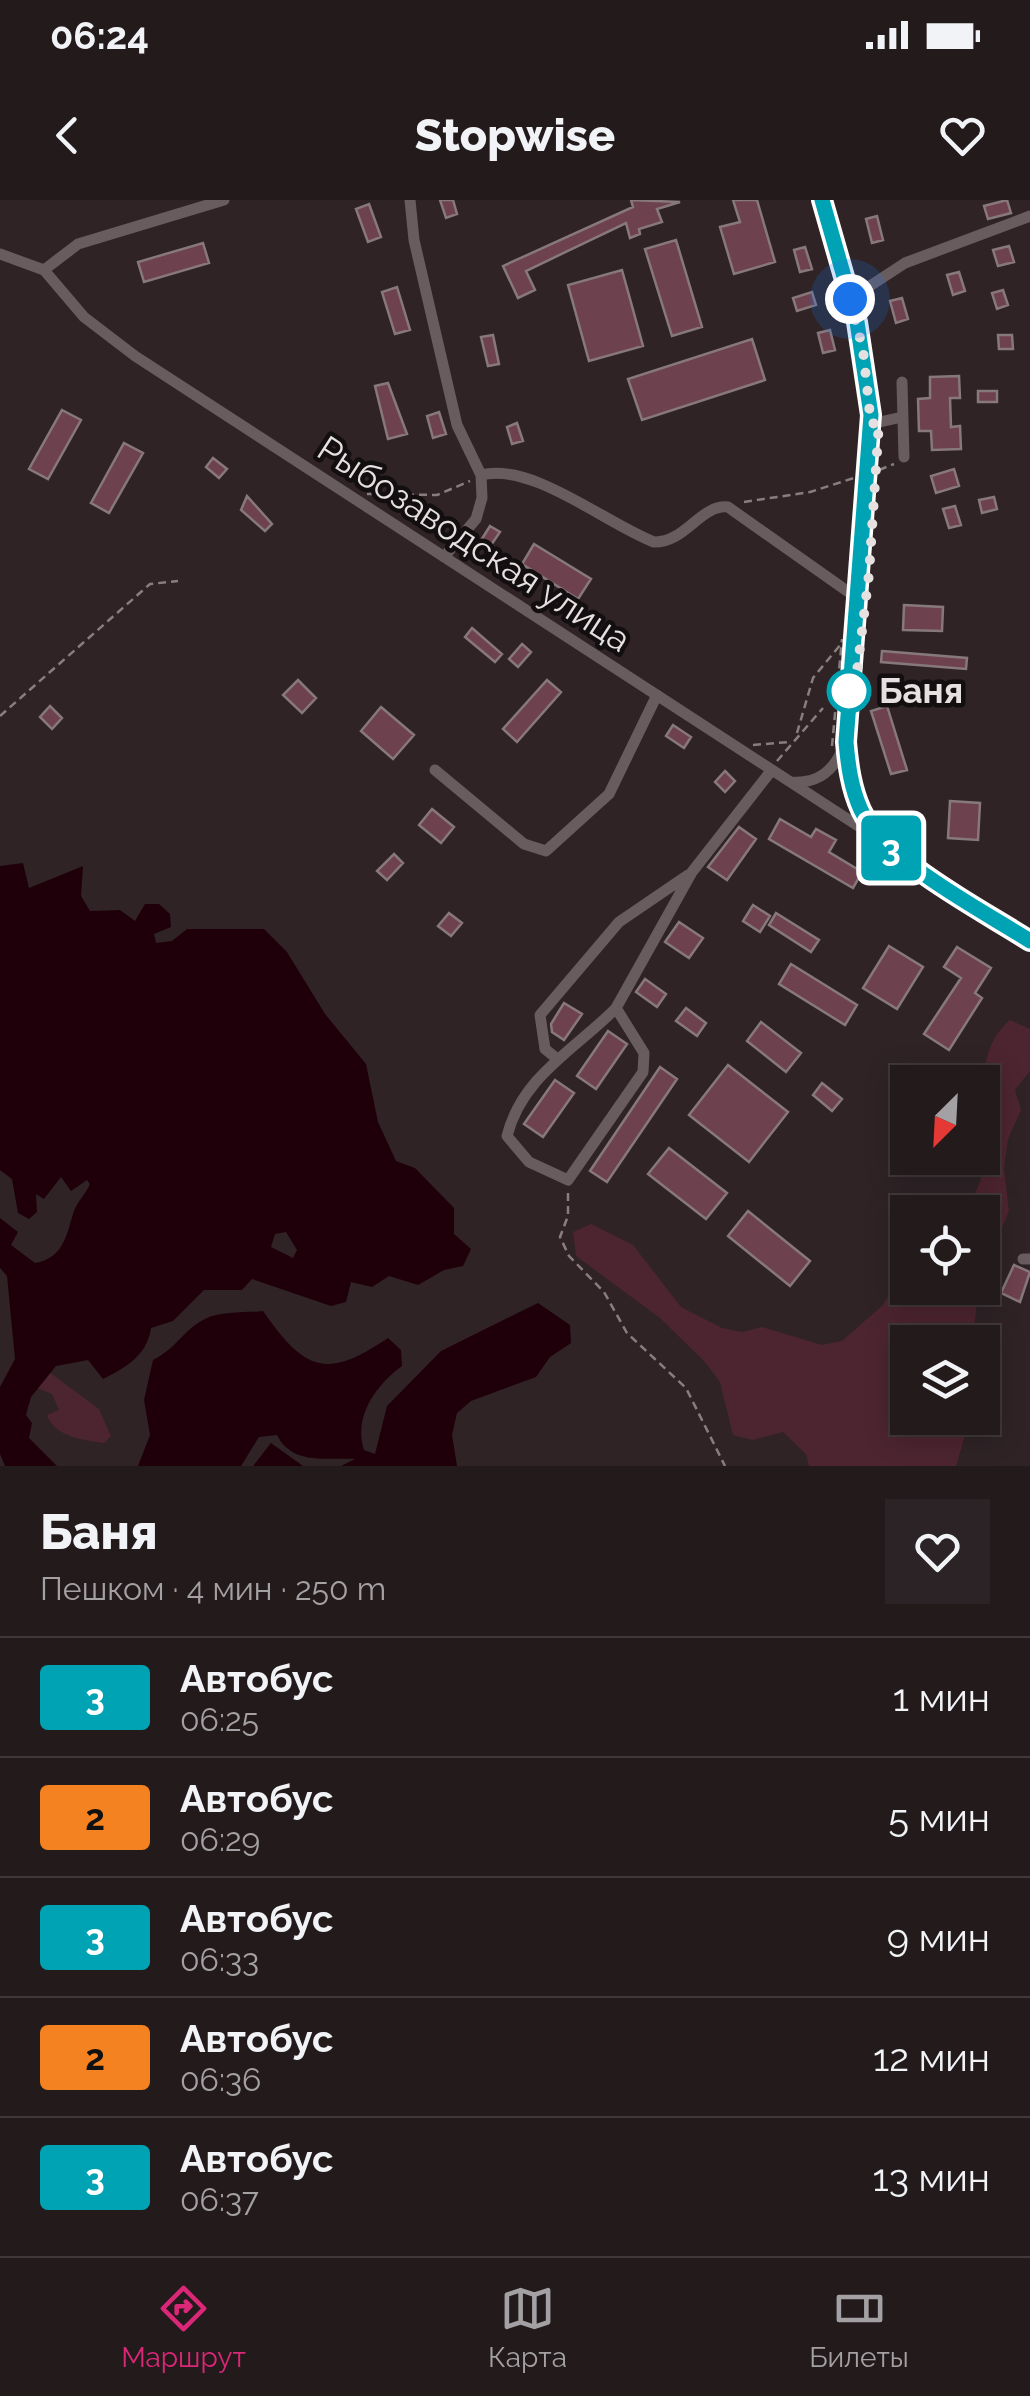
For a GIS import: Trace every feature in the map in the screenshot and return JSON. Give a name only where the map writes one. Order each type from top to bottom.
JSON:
[{"type":"main road","points":[[889,846],[1030,941]]},
{"type":"street","points":[[0,254],[44,270],[78,244],[224,200]]},
{"type":"street","points":[[410,200],[414,240],[456,425],[480,475],[482,498],[476,519],[444,557]]},
{"type":"street","points":[[822,200],[863,350],[874,471],[857,598],[846,742],[848,768],[861,811],[889,846]]},
{"type":"street","points":[[850,299],[905,263],[1030,216]]},
{"type":"street","name":"Рыбозаводская улица","points":[[44,270],[84,317],[135,356],[889,846]]},
{"type":"street","points":[[902,382],[904,457]]},
{"type":"street","points":[[871,424],[902,418]]},
{"type":"street","points":[[480,475],[499,470],[532,480],[654,542],[673,540],[714,509],[728,507],[857,598]]},
{"type":"street","points":[[435,770],[524,844],[546,851],[610,794],[657,695]]},
{"type":"street","points":[[788,782],[816,781],[828,771],[846,742]]},
{"type":"street","points":[[616,1008],[644,1053],[643,1072],[568,1180],[529,1162],[507,1136],[512,1115],[555,1057],[580,1045],[616,1008],[692,872],[771,771]]},
{"type":"street","points":[[555,1057],[545,1049],[540,1015],[620,922],[692,872]]},
{"type":"path","points":[[874,471],[878,454]]},
{"type":"path","points":[[728,507],[842,484],[887,468]]},
{"type":"path","points":[[354,499],[381,492],[438,495],[480,475]]},
{"type":"path","points":[[0,716],[150,584],[178,581]]},
{"type":"path","points":[[797,733],[814,678],[841,644],[828,771]]},
{"type":"path","points":[[771,771],[797,733],[823,708]]},
{"type":"path","points":[[734,746],[790,742]]},
{"type":"path","points":[[568,1180],[568,1216],[560,1237],[569,1256],[604,1292],[626,1333],[686,1388],[725,1466]]},
{"type":"shaded area","points":[[23,863],[29,888],[83,866],[81,896],[90,911],[120,910],[135,921],[145,904],[159,904],[170,914],[171,927],[154,934],[156,943],[172,941],[187,929],[264,929],[287,952],[325,1014],[366,1064],[378,1122],[396,1161],[415,1168],[454,1208],[454,1234],[471,1249],[463,1266],[444,1270],[418,1285],[389,1276],[372,1287],[351,1282],[346,1302],[331,1306],[252,1279],[242,1290],[204,1290],[173,1321],[151,1328],[145,1346],[134,1359],[103,1379],[88,1360],[56,1366],[31,1397],[26,1415],[32,1423],[29,1438],[57,1466],[5,1466],[0,1454],[0,1387],[15,1359],[7,1276],[0,1268],[0,1218],[18,1232],[11,1245],[35,1263],[44,1260],[62,1245],[74,1210],[90,1184],[87,1180],[71,1191],[61,1177],[44,1199],[36,1194],[37,1212],[29,1219],[18,1213],[12,1179],[0,1170],[0,866]],"holes":[[[286,1232],[297,1250],[293,1258],[271,1247],[275,1234]]]},
{"type":"shaded area","points":[[1010,1020],[1030,1029],[1030,1071],[1015,1090],[1021,1110],[1008,1139],[1004,1169],[1009,1211],[1000,1233],[1000,1195],[973,1195],[981,1175],[1000,1175],[1000,1065],[986,1065],[995,1037]]},
{"type":"shaded area","points":[[591,1224],[633,1245],[681,1307],[722,1328],[742,1332],[762,1327],[822,1345],[842,1341],[883,1305],[890,1292],[890,1305],[977,1305],[974,1325],[890,1325],[890,1435],[965,1435],[956,1466],[809,1466],[806,1454],[783,1432],[753,1440],[733,1435],[720,1382],[705,1362],[660,1318],[576,1256],[573,1232]]},
{"type":"shaded area","points":[[538,1303],[570,1325],[571,1343],[550,1357],[536,1377],[471,1401],[457,1413],[452,1435],[457,1466],[341,1466],[355,1459],[301,1456],[277,1435],[259,1437],[241,1466],[138,1466],[150,1435],[144,1400],[153,1360],[211,1316],[263,1311],[292,1346],[318,1363],[348,1360],[388,1338],[401,1350],[402,1366],[376,1392],[364,1414],[364,1450],[375,1454],[387,1406],[441,1351]]},
{"type":"shaded area","points":[[49,1372],[99,1409],[111,1436],[104,1443],[71,1436],[51,1422],[47,1415],[59,1410],[52,1394],[37,1388]]},
{"type":"shaded area","points":[[271,1443],[303,1466],[253,1466]]},
{"type":"building","points":[[440,200],[453,200],[457,214],[446,218]]},
{"type":"building","points":[[631,200],[680,202],[657,209],[662,222],[639,229],[640,234],[630,238],[626,223],[526,271],[535,290],[518,298],[503,266],[633,207]]},
{"type":"building","points":[[733,200],[757,200],[775,262],[734,274],[720,227],[740,222]]},
{"type":"building","points":[[1007,200],[1011,213],[988,219],[984,206]]},
{"type":"building","points":[[369,204],[381,237],[368,242],[356,209]]},
{"type":"building","points":[[877,216],[883,240],[872,243],[866,219]]},
{"type":"building","points":[[676,240],[702,327],[672,336],[645,249]]},
{"type":"building","points":[[203,243],[209,263],[144,282],[138,262]]},
{"type":"building","points":[[1009,246],[1014,262],[998,266],[993,250]]},
{"type":"building","points":[[805,247],[812,269],[800,272],[794,250]]},
{"type":"building","points":[[622,270],[643,346],[589,361],[568,285]]},
{"type":"building","points":[[959,272],[965,291],[953,295],[947,275]]},
{"type":"building","points":[[397,287],[410,330],[395,334],[382,292]]},
{"type":"building","points":[[1003,290],[1008,305],[997,309],[992,293]]},
{"type":"building","points":[[812,292],[816,305],[797,311],[793,298]]},
{"type":"building","points":[[902,298],[908,319],[896,323],[890,301]]},
{"type":"building","points":[[830,330],[835,350],[823,353],[818,333]]},
{"type":"building","points":[[493,335],[499,364],[488,366],[481,337]]},
{"type":"building","points":[[998,335],[1012,335],[1013,349],[999,349]]},
{"type":"building","points":[[752,339],[765,380],[642,420],[628,379]]},
{"type":"building","points":[[959,376],[960,398],[950,398],[951,427],[960,426],[961,449],[932,450],[931,431],[919,431],[918,399],[930,398],[930,377]]},
{"type":"building","points":[[388,383],[407,434],[388,439],[375,386]]},
{"type":"building","points":[[978,391],[997,391],[997,402],[978,402]]},
{"type":"building","points":[[62,410],[81,420],[48,479],[29,469]]},
{"type":"building","points":[[439,412],[446,434],[433,438],[427,416]]},
{"type":"building","points":[[517,423],[523,441],[512,444],[507,427]]},
{"type":"building","points":[[124,443],[143,453],[109,513],[91,503]]},
{"type":"building","points":[[213,458],[227,469],[219,478],[206,467]]},
{"type":"building","points":[[954,469],[959,486],[936,493],[931,476]]},
{"type":"building","points":[[247,496],[272,524],[265,531],[241,510]]},
{"type":"building","points":[[994,497],[997,509],[982,513],[979,500]]},
{"type":"building","points":[[955,506],[961,525],[949,528],[943,509]]},
{"type":"building","points":[[490,526],[500,532],[489,548],[480,542]]},
{"type":"building","points":[[534,544],[591,579],[578,599],[522,564]]},
{"type":"building","points":[[904,605],[943,607],[942,631],[903,630]]},
{"type":"building","points":[[472,628],[502,654],[495,662],[465,637]]},
{"type":"building","points":[[522,644],[531,652],[518,667],[509,659]]},
{"type":"building","points":[[882,651],[967,658],[966,669],[881,662]]},
{"type":"building","points":[[298,680],[316,698],[302,713],[283,695]]},
{"type":"building","points":[[547,680],[561,692],[517,742],[503,729]]},
{"type":"building","points":[[50,706],[62,718],[52,729],[40,717]]},
{"type":"building","points":[[887,706],[907,770],[891,774],[871,711]]},
{"type":"building","points":[[381,707],[414,735],[393,759],[361,731]]},
{"type":"building","points":[[673,725],[691,737],[684,748],[666,736]]},
{"type":"building","points":[[725,771],[735,781],[725,792],[715,782]]},
{"type":"building","points":[[950,801],[980,803],[978,840],[948,838]]},
{"type":"building","points":[[432,809],[454,827],[441,843],[419,825]]},
{"type":"building","points":[[780,819],[811,837],[816,829],[836,840],[829,852],[862,872],[853,888],[769,839]]},
{"type":"building","points":[[739,827],[756,839],[727,880],[708,867]]},
{"type":"building","points":[[394,854],[403,863],[387,880],[377,871]]},
{"type":"building","points":[[753,905],[770,916],[760,932],[743,921]]},
{"type":"building","points":[[449,913],[462,923],[451,936],[438,926]]},
{"type":"building","points":[[776,913],[819,940],[811,952],[769,925]]},
{"type":"building","points":[[679,922],[703,938],[689,958],[665,942]]},
{"type":"building","points":[[889,946],[923,967],[897,1009],[863,988]]},
{"type":"building","points":[[957,947],[991,968],[975,993],[982,998],[949,1050],[924,1034],[961,978],[944,967]]},
{"type":"building","points":[[791,964],[857,1005],[845,1025],[779,984]]},
{"type":"building","points":[[645,979],[666,994],[657,1007],[636,992]]},
{"type":"building","points":[[564,1003],[582,1014],[564,1040],[552,1032],[551,1024]]},
{"type":"building","points":[[686,1008],[706,1023],[697,1036],[676,1021]]},
{"type":"building","points":[[761,1022],[801,1053],[786,1072],[747,1041]]},
{"type":"building","points":[[608,1031],[627,1044],[596,1089],[577,1076]]},
{"type":"building","points":[[728,1065],[788,1112],[749,1162],[689,1115]]},
{"type":"building","points":[[660,1067],[677,1079],[607,1182],[590,1171]]},
{"type":"building","points":[[555,1080],[574,1093],[543,1137],[524,1124]]},
{"type":"building","points":[[822,1083],[842,1099],[832,1111],[813,1095]]},
{"type":"building","points":[[669,1148],[727,1193],[706,1219],[648,1174]]},
{"type":"building","points":[[748,1211],[810,1261],[790,1286],[728,1236]]},
{"type":"building","points":[[1014,1265],[1030,1272],[1020,1302],[1001,1293]]},
{"type":"bus line","name":"3","points":[[822,200],[857,322],[871,415],[872,453],[846,742],[855,794],[872,828],[889,846],[1030,941]]},
{"type":"place","name":"Баня","points":[[849,691]]},
{"type":"route","points":[[849,691],[854,696],[869,574],[879,422],[871,424],[863,350],[850,299]]}]
